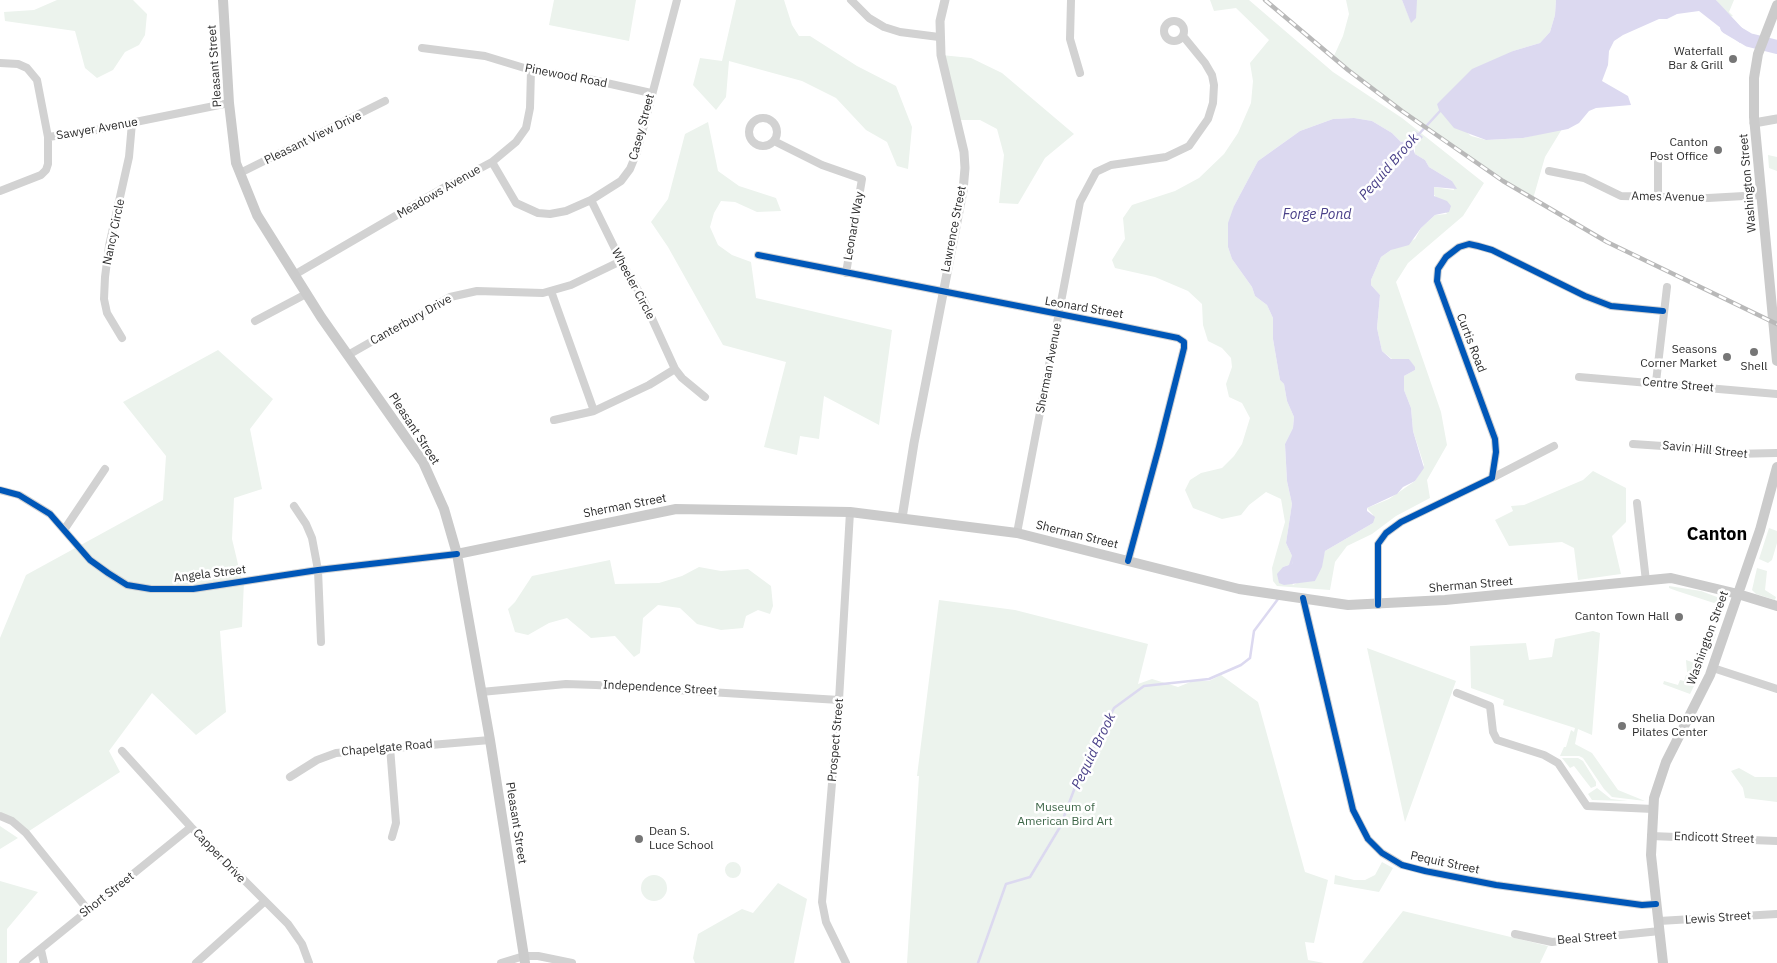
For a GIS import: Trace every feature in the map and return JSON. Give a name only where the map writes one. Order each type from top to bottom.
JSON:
[{"type":"main road","name":"Pleasant Street","points":[[223,0],[229,103],[234,146],[240,173],[257,215],[306,294],[422,462],[444,509],[457,554],[490,740],[525,960]]},
{"type":"main road","name":"Washington Street","points":[[1777,6],[1760,51],[1754,78],[1754,123],[1777,360]]},
{"type":"main road","name":"Washington Street","points":[[1663,963],[1651,836],[1653,809],[1659,778],[1713,668],[1760,530],[1777,467]]},
{"type":"main road","name":"Sherman Street","points":[[457,554],[676,509],[850,512],[1017,534],[1239,589],[1348,605],[1378,605],[1671,578],[1738,594],[1777,606]]},
{"type":"street","name":"Casey Street","points":[[492,162],[516,203],[538,212],[550,214],[566,210],[590,200],[620,181],[630,169],[637,152],[677,0]]},
{"type":"street","points":[[851,0],[869,18],[884,27],[900,32],[939,37]]},
{"type":"street","name":"Lawrence Street","points":[[902,518],[942,292],[963,192],[965,160],[942,60],[939,37],[945,0]]},
{"type":"street","points":[[1071,0],[1070,39],[1080,73]]},
{"type":"street","name":"Sherman Avenue","points":[[1017,534],[1080,202],[1096,172],[1111,165],[1166,158],[1189,146],[1196,138],[1210,111],[1214,85],[1206,63],[1183,36]]},
{"type":"street","name":"Pinewood Road","points":[[422,48],[486,56],[531,70],[584,78],[651,93]]},
{"type":"street","points":[[0,63],[18,64],[27,68],[37,80],[48,137]]},
{"type":"street","name":"Meadows Avenue","points":[[294,276],[445,187],[492,162],[516,142],[526,128],[530,108],[531,70]]},
{"type":"street","name":"Pleasant View Drive","points":[[240,173],[385,101]]},
{"type":"street","name":"Sawyer Avenue","points":[[0,191],[41,175],[46,170],[48,164],[48,137],[132,123],[229,103]]},
{"type":"street","points":[[1754,123],[1777,119]]},
{"type":"street","name":"Nancy Circle","points":[[122,338],[107,313],[104,299],[105,274],[108,246],[129,157],[132,123]]},
{"type":"street","name":"Leonard Way","points":[[774,141],[822,165],[862,179],[846,273]]},
{"type":"street","points":[[1658,155],[1658,197]]},
{"type":"street","name":"Ames Avenue","points":[[1549,171],[1584,178],[1621,196],[1744,198],[1762,195]]},
{"type":"street","name":"Wheeler Circle","points":[[590,200],[643,299],[675,369],[682,378],[705,397]]},
{"type":"street","name":"Curtis Road","points":[[1492,478],[1496,452],[1495,440],[1437,281],[1438,269],[1446,257],[1459,247],[1469,244],[1478,246],[1492,250],[1561,285],[1611,306],[1663,311]]},
{"type":"street","name":"Leonard Street","points":[[758,255],[1178,338],[1184,342],[1160,447],[1128,561]]},
{"type":"street","name":"Canterbury Drive","points":[[348,355],[450,296],[477,291],[551,291],[571,285],[621,261]]},
{"type":"street","points":[[1656,382],[1667,287]]},
{"type":"street","points":[[551,291],[594,411]]},
{"type":"street","points":[[255,321],[306,294]]},
{"type":"street","points":[[554,420],[594,411],[675,369]]},
{"type":"street","name":"Centre Street","points":[[1579,376],[1777,394]]},
{"type":"street","name":"Savin Hill Street","points":[[1633,444],[1741,454],[1777,453]]},
{"type":"street","points":[[1378,605],[1378,544],[1386,533],[1401,522],[1554,446]]},
{"type":"street","points":[[64,530],[106,469]]},
{"type":"street","name":"Angela Street","points":[[0,490],[19,495],[50,514],[90,560],[127,585],[151,589],[192,589],[318,570],[457,554]]},
{"type":"street","points":[[1637,503],[1646,581]]},
{"type":"street","points":[[294,506],[306,524],[312,538],[318,570],[321,642]]},
{"type":"street","name":"Prospect Street","points":[[846,963],[826,922],[822,902],[840,700],[850,512]]},
{"type":"street","name":"Pequit Street","points":[[1303,598],[1353,810],[1368,839],[1382,853],[1402,865],[1425,872],[1642,905],[1656,904]]},
{"type":"street","points":[[1713,668],[1777,689]]},
{"type":"street","name":"Independence Street","points":[[481,692],[566,684],[840,700]]},
{"type":"street","points":[[1457,693],[1490,706],[1492,732],[1497,740],[1544,755],[1558,763],[1587,806],[1653,809]]},
{"type":"street","name":"Chapelgate Road","points":[[290,777],[317,760],[336,753],[490,740]]},
{"type":"street","points":[[390,747],[396,823],[392,837]]},
{"type":"street","name":"Capper Drive","points":[[122,751],[191,827],[288,924],[302,944],[309,963]]},
{"type":"street","points":[[0,816],[12,821],[26,833],[88,910]]},
{"type":"street","name":"Short Street","points":[[23,963],[191,827]]},
{"type":"street","name":"Endicott Street","points":[[1651,836],[1777,841]]},
{"type":"street","points":[[196,963],[264,902]]},
{"type":"street","name":"Lewis Street","points":[[1659,926],[1777,914]]},
{"type":"street","name":"Beal Street","points":[[1515,934],[1552,942],[1659,926]]},
{"type":"street","points":[[41,950],[44,963]]},
{"type":"street","points":[[501,963],[554,958],[572,963]]},
{"type":"green space","points":[[57,0],[133,0],[147,14],[145,35],[139,45],[125,52],[113,70],[97,78],[85,68],[75,31],[5,21],[4,12],[34,10]]},
{"type":"green space","points":[[554,0],[636,0],[629,41],[549,25]]},
{"type":"green space","points":[[736,0],[784,0],[792,25],[799,36],[810,36],[857,66],[896,86],[912,127],[908,169],[897,166],[887,142],[866,130],[836,98],[802,81],[729,61],[726,97],[716,110],[693,85],[700,58],[722,61]]},
{"type":"green space","points":[[1210,0],[1249,0],[1333,72],[1402,118],[1484,183],[1463,216],[1408,263],[1396,282],[1441,412],[1447,445],[1427,480],[1430,498],[1396,516],[1372,534],[1347,546],[1335,562],[1330,590],[1277,586],[1273,581],[1272,568],[1285,522],[1281,499],[1266,492],[1249,505],[1241,515],[1222,519],[1193,508],[1185,490],[1190,480],[1201,473],[1222,468],[1234,456],[1242,444],[1250,418],[1242,403],[1229,397],[1226,384],[1232,367],[1231,358],[1222,348],[1208,341],[1203,325],[1202,304],[1188,291],[1155,277],[1115,268],[1112,260],[1125,239],[1123,218],[1132,205],[1175,191],[1199,178],[1224,154],[1238,133],[1251,103],[1253,81],[1250,63],[1269,40],[1236,8],[1214,11]],"holes":[[[1354,118],[1372,121],[1392,133],[1401,142],[1407,141],[1415,131],[1415,154],[1425,160],[1429,167],[1452,181],[1454,190],[1434,187],[1433,193],[1447,214],[1435,215],[1421,228],[1415,239],[1391,250],[1381,257],[1371,280],[1371,285],[1380,295],[1377,328],[1382,351],[1392,359],[1409,359],[1415,370],[1404,376],[1404,390],[1411,408],[1413,431],[1424,465],[1415,481],[1389,499],[1367,508],[1373,515],[1373,523],[1325,551],[1315,581],[1301,581],[1293,585],[1283,567],[1292,564],[1293,558],[1286,543],[1292,504],[1287,481],[1285,444],[1293,428],[1294,417],[1287,401],[1284,384],[1280,380],[1273,339],[1273,318],[1267,305],[1255,296],[1252,287],[1232,259],[1228,247],[1234,206],[1258,161],[1300,131],[1333,119]]]},
{"type":"green space","points":[[1346,0],[1402,0],[1411,22],[1417,0],[1556,0],[1555,15],[1550,32],[1540,43],[1513,51],[1454,89],[1437,104],[1471,136],[1486,140],[1523,138],[1562,129],[1545,157],[1533,199],[1457,151],[1333,58],[1343,36],[1349,14]]},
{"type":"green space","points":[[1716,0],[1734,0],[1729,12],[1733,16],[1729,17]]},
{"type":"green space","points":[[941,55],[971,58],[1002,73],[1074,134],[1045,158],[1018,204],[999,203],[1004,155],[997,129],[980,120],[956,120]]},
{"type":"green space","points":[[708,122],[718,171],[739,186],[776,198],[781,211],[757,212],[735,202],[721,201],[714,213],[710,227],[718,245],[732,255],[751,262],[756,298],[892,330],[879,425],[824,396],[819,439],[800,436],[797,455],[764,447],[786,362],[723,345],[668,247],[651,222],[668,199],[685,134]]},
{"type":"green space","points":[[1768,155],[1777,157],[1777,171],[1769,168]]},
{"type":"green space","points":[[218,350],[273,399],[250,429],[262,489],[234,498],[232,539],[242,581],[244,581],[242,627],[220,631],[226,712],[196,735],[152,693],[109,751],[120,772],[26,833],[0,816],[0,638],[26,575],[163,500],[166,456],[123,402]]},
{"type":"green space","points":[[1593,471],[1626,488],[1626,522],[1612,536],[1621,574],[1578,580],[1574,548],[1562,542],[1509,546],[1495,520],[1513,511],[1511,506],[1524,505],[1583,480]]},
{"type":"green space","points":[[1769,528],[1777,531],[1777,543],[1772,560],[1768,563],[1759,559]]},
{"type":"green space","points":[[610,560],[615,584],[659,583],[682,576],[699,567],[721,571],[748,569],[771,586],[773,606],[770,614],[758,610],[746,616],[743,628],[721,630],[697,624],[680,608],[658,605],[643,618],[640,653],[634,657],[615,636],[591,638],[567,618],[549,623],[528,635],[515,632],[508,609],[515,602],[532,576]]},
{"type":"green space","points":[[1757,568],[1767,571],[1765,590],[1776,597],[1775,600],[1756,594],[1752,590]]},
{"type":"green space","points":[[1669,586],[1701,591],[1717,597],[1718,601],[1714,603],[1669,588]]},
{"type":"green space","name":"Museum of American Bird Art","points":[[939,600],[1015,610],[1148,644],[1138,684],[1152,679],[1178,687],[1193,681],[1209,681],[1221,675],[1258,702],[1305,872],[1328,880],[1314,943],[1305,942],[1308,960],[1324,963],[907,963],[919,776],[917,776]]},
{"type":"green space","points":[[1722,600],[1724,604],[1719,623],[1712,621],[1716,608]]},
{"type":"green space","points":[[1593,631],[1600,633],[1592,735],[1578,729],[1575,744],[1592,753],[1618,790],[1645,801],[1612,797],[1604,789],[1583,758],[1579,756],[1560,756],[1564,747],[1566,747],[1571,730],[1574,732],[1575,728],[1503,705],[1504,700],[1471,688],[1470,646],[1526,643],[1529,660],[1552,657],[1555,639]]},
{"type":"green space","points":[[1708,631],[1716,634],[1711,648],[1706,643]]},
{"type":"green space","points":[[1367,648],[1456,681],[1405,822]]},
{"type":"green space","points":[[1686,660],[1704,666],[1699,676],[1687,672]]},
{"type":"green space","points":[[1686,675],[1698,678],[1690,694],[1663,684],[1664,681],[1678,685],[1680,680],[1684,681]]},
{"type":"green space","points":[[1562,758],[1578,758],[1583,761],[1596,782],[1596,786],[1591,788],[1574,766],[1570,768]]},
{"type":"green space","points":[[1739,768],[1755,777],[1777,777],[1777,802],[1745,798],[1743,788],[1731,771]]},
{"type":"green space","points":[[1597,788],[1611,799],[1628,801],[1592,800],[1588,794]]},
{"type":"green space","points":[[0,826],[18,838],[0,849]]},
{"type":"green space","points":[[733,862],[741,870],[733,878],[725,870]]},
{"type":"green space","points":[[1382,862],[1393,868],[1379,892],[1334,884],[1335,875],[1354,880],[1365,880],[1375,875]]},
{"type":"green space","points":[[654,875],[663,879],[667,888],[663,897],[654,901],[645,897],[641,888],[645,879]]},
{"type":"green space","points":[[0,881],[38,892],[7,929],[7,963],[0,963]]},
{"type":"green space","points":[[778,883],[807,899],[794,963],[695,963],[693,958],[698,934],[742,909],[753,913]]},
{"type":"green space","points":[[1403,911],[1548,946],[1540,963],[1362,963]]},
{"type":"water","points":[[1402,0],[1417,0],[1416,18],[1411,23]]},
{"type":"water","points":[[1556,0],[1716,0],[1744,30],[1740,43],[1699,11],[1677,14],[1667,19],[1659,19],[1623,35],[1614,41],[1609,51],[1608,65],[1602,81],[1628,96],[1631,105],[1596,108],[1589,111],[1579,123],[1568,129],[1523,138],[1486,140],[1454,128],[1439,110],[1437,104],[1472,69],[1513,51],[1540,43],[1550,32],[1555,15]]},
{"type":"water","name":"Forge Pond","points":[[1354,118],[1372,121],[1392,133],[1401,142],[1407,141],[1415,131],[1418,133],[1423,137],[1413,148],[1415,154],[1425,160],[1429,167],[1452,181],[1457,189],[1434,187],[1434,196],[1447,201],[1451,206],[1449,212],[1435,215],[1421,228],[1409,245],[1391,250],[1381,257],[1371,280],[1371,285],[1380,295],[1377,328],[1382,351],[1391,359],[1409,359],[1415,367],[1415,370],[1404,376],[1404,390],[1411,408],[1413,431],[1424,468],[1415,481],[1403,487],[1397,494],[1367,508],[1367,511],[1375,517],[1373,523],[1325,551],[1322,567],[1315,581],[1284,585],[1279,583],[1277,574],[1283,567],[1292,564],[1293,558],[1286,543],[1292,504],[1287,481],[1285,444],[1293,428],[1294,417],[1287,401],[1284,384],[1280,380],[1273,339],[1273,318],[1267,305],[1255,296],[1252,287],[1232,259],[1228,247],[1228,223],[1234,206],[1258,161],[1300,131],[1333,119]]},
{"type":"waterway","points":[[1727,27],[1749,40],[1777,47]]},
{"type":"waterway","name":"Pequid Brook","points":[[1418,135],[1441,110]]},
{"type":"waterway","name":"Pequid Brook","points":[[1290,566],[1294,554]]},
{"type":"waterway","name":"Pequid Brook","points":[[978,963],[1006,884],[1030,877],[1060,827],[1077,782],[1114,708],[1144,686],[1209,679],[1241,665],[1250,658],[1254,631],[1278,599]]},
{"type":"railway","points":[[1265,0],[1348,70],[1402,111],[1503,181],[1607,242],[1777,324]]},
{"type":"cycle path","points":[[1378,605],[1378,544],[1386,533],[1401,522],[1492,478],[1496,452],[1495,439],[1437,281],[1438,269],[1446,257],[1459,247],[1469,244],[1478,246],[1492,250],[1585,296],[1611,306],[1663,311]]},
{"type":"cycle path","points":[[758,255],[1110,324],[1178,338],[1184,342],[1159,447],[1128,561]]},
{"type":"cycle path","points":[[0,490],[19,495],[50,514],[90,560],[108,573],[127,585],[151,589],[193,589],[318,570],[457,554]]},
{"type":"cycle path","points":[[1303,598],[1353,810],[1368,839],[1382,853],[1402,865],[1496,885],[1642,905],[1656,904]]},
{"type":"place","name":"Waterfall Bar & Grill","points":[[1733,59]]},
{"type":"place","name":"Canton Post Office","points":[[1718,150]]},
{"type":"place","name":"Shell","points":[[1754,352]]},
{"type":"place","name":"Seasons Corner Market","points":[[1727,357]]},
{"type":"place","name":"Canton Town Hall","points":[[1679,617]]},
{"type":"place","name":"Shelia Donovan Pilates Center","points":[[1622,726]]},
{"type":"place","name":"Dean S. Luce School","points":[[639,839]]},
{"type":"district","name":"Canton","points":[[1717,535]]}]
